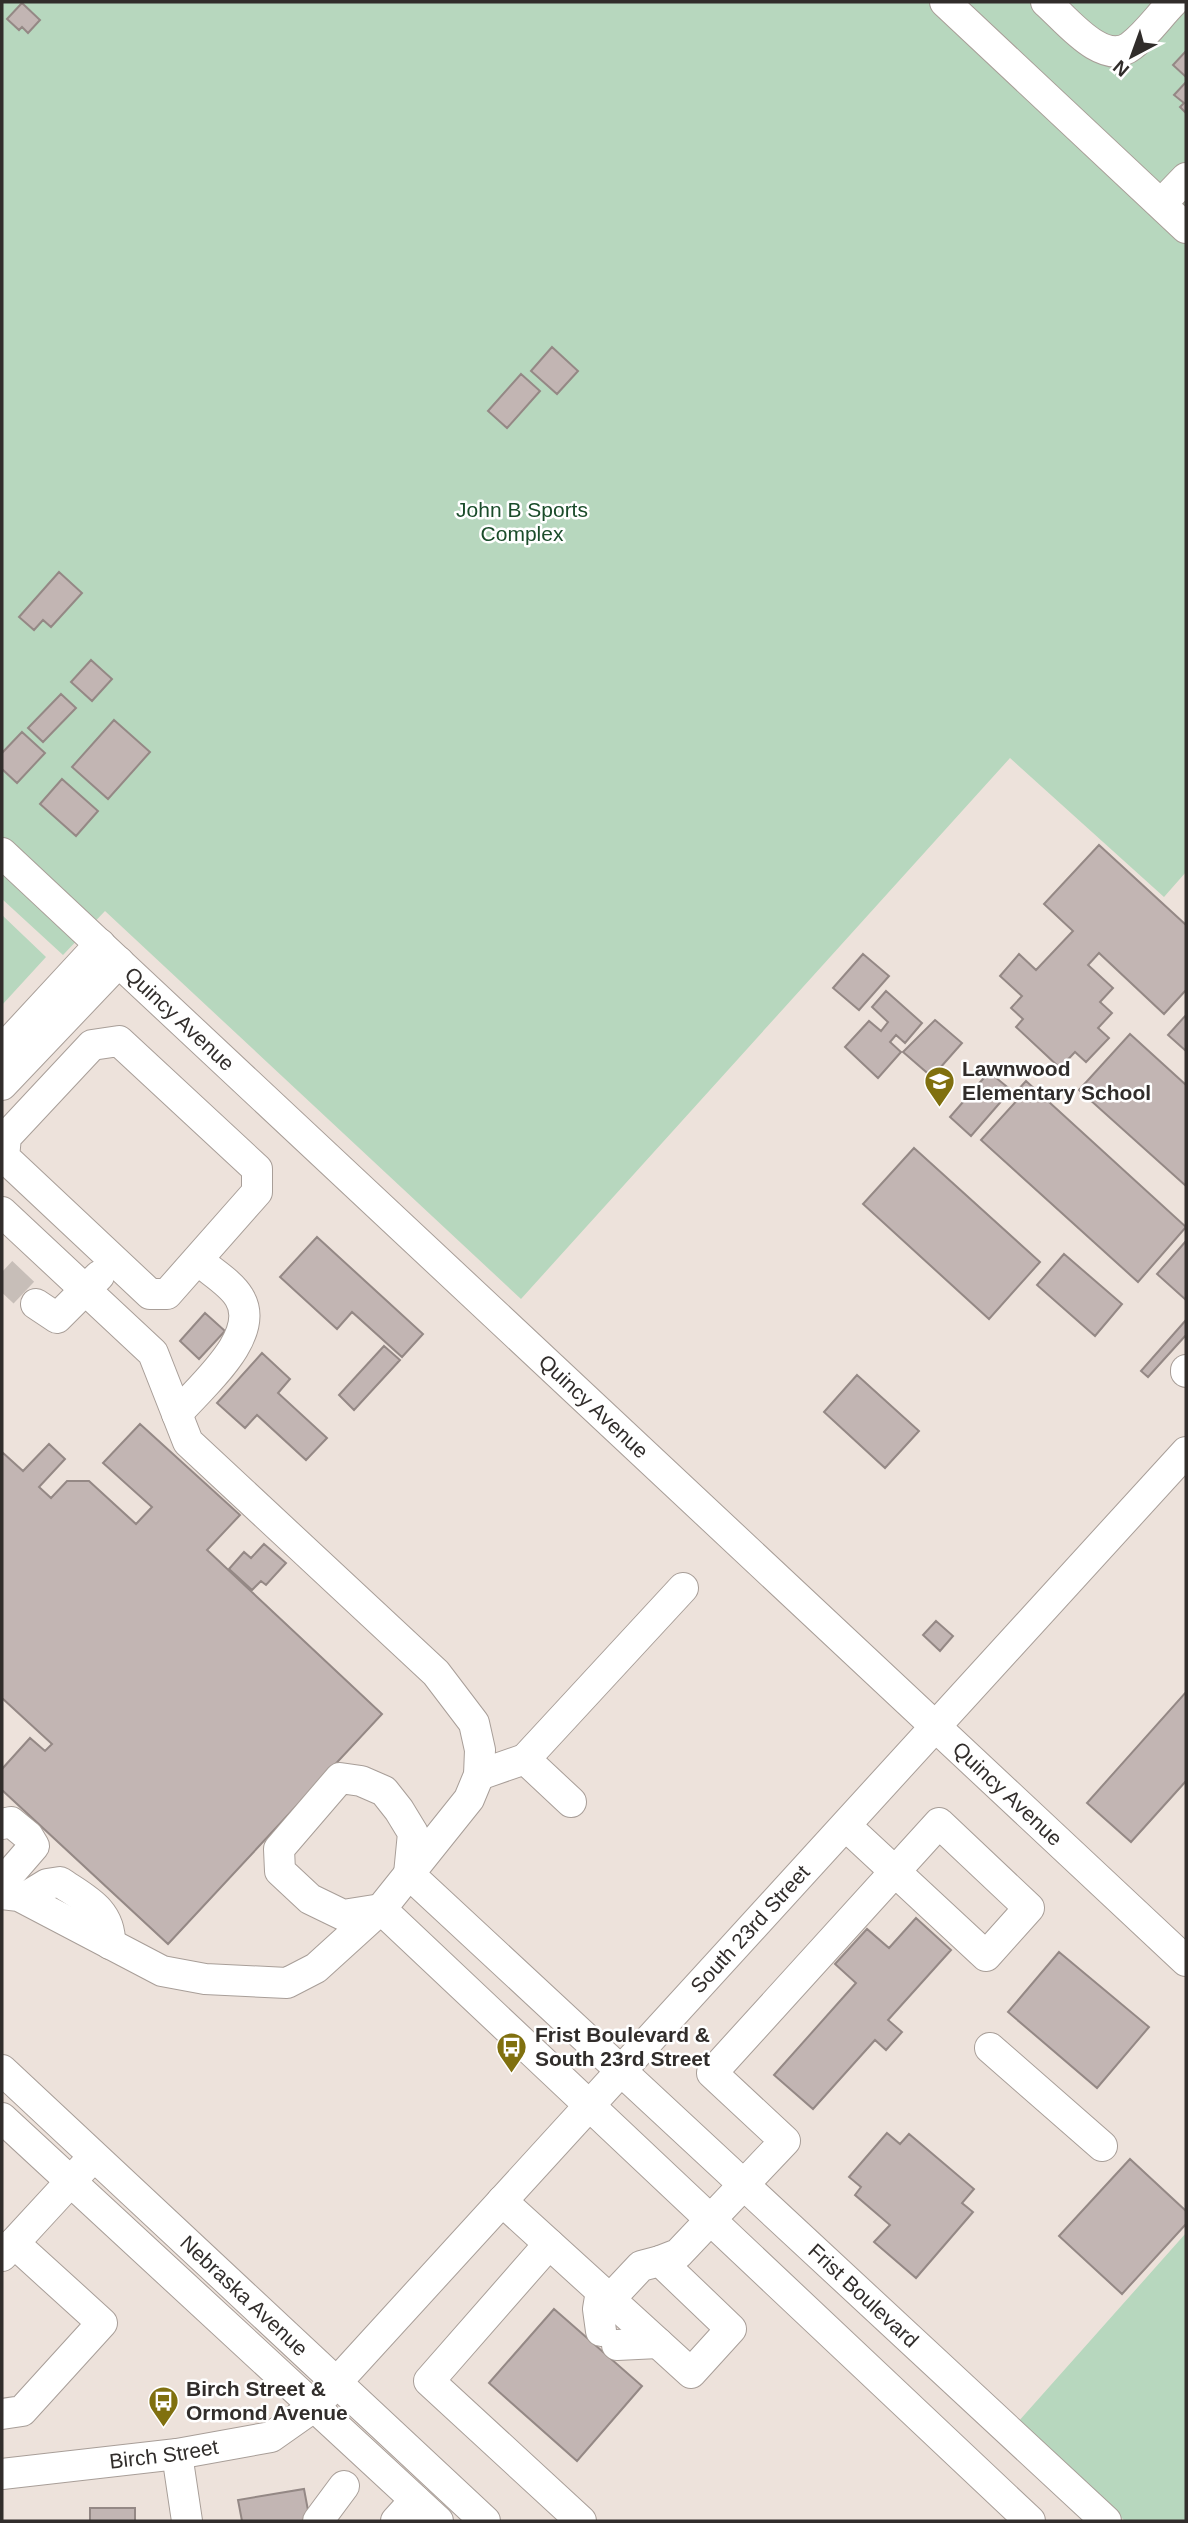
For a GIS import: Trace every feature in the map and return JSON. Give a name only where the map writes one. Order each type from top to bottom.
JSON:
[{"type":"street","points":[[944,2],[1186,228]]},
{"type":"street","points":[[1063,7],[1091,42],[1112,51],[1122,51],[1131,46],[1172,2]]},
{"type":"street","points":[[1161,204],[1186,178]]},
{"type":"street","name":"Quincy Avenue","points":[[2,853],[1186,1961]]},
{"type":"street","points":[[2,1050],[109,953]]},
{"type":"street","points":[[32,1109],[2,1082],[109,953]]},
{"type":"street","points":[[119,1041],[257,1169],[257,1192],[167,1294],[150,1294],[4,1157],[6,1137],[32,1109],[92,1045],[119,1041]]},
{"type":"street","points":[[2,1212],[153,1353],[188,1442],[436,1673],[474,1723],[480,1750],[479,1775],[469,1799],[381,1909],[316,1968],[287,1983],[205,1979],[171,1973],[9,1892],[34,1846],[28,1836],[11,1822],[2,1824]]},
{"type":"street","points":[[36,1304],[57,1318],[86,1291],[113,1260]]},
{"type":"street","points":[[177,1414],[241,1340],[246,1312],[238,1295],[198,1260]]},
{"type":"street","name":"South 23rd Street","points":[[314,2406],[337,2384],[1186,1452]]},
{"type":"street","points":[[479,1775],[525,1759],[682,1588]]},
{"type":"street","points":[[525,1759],[571,1802]]},
{"type":"street","points":[[381,1909],[344,1915],[310,1899],[279,1871],[279,1849],[340,1778],[361,1780],[384,1791],[413,1833],[409,1874]]},
{"type":"street","points":[[658,2343],[609,2338],[598,2309],[606,2295],[641,2266],[678,2254],[785,2141],[712,2073],[895,1872],[939,1823],[1028,1908],[986,1956],[895,1872],[846,1826]]},
{"type":"street","name":"Frist Boulevard","points":[[409,1874],[1106,2521]]},
{"type":"street","points":[[381,1909],[1030,2521]]},
{"type":"street","points":[[990,2048],[1102,2146]]},
{"type":"street","name":"Nebraska Avenue","points":[[2,2070],[485,2521]]},
{"type":"street","name":"Nebraska Avenue","points":[[2,2118],[314,2406],[406,2511],[438,2521]]},
{"type":"street","points":[[2,2414],[22,2411],[102,2323],[8,2250],[94,2156]]},
{"type":"street","points":[[502,2201],[691,2373],[731,2329],[660,2261]]},
{"type":"street","points":[[549,2244],[429,2381],[581,2521]]},
{"type":"street","name":"Birch Street","points":[[2,2474],[177,2454],[271,2437],[314,2406]]},
{"type":"street","points":[[177,2454],[187,2521]]},
{"type":"street","points":[[318,2521],[344,2486]]},
{"type":"green space","name":"John B Sports Complex","points":[[2,2],[1186,2],[1186,872],[1164,897],[1010,758],[521,1299],[105,911],[63,955],[2,899]]},
{"type":"green space","points":[[2,915],[46,957],[2,1005]]},
{"type":"green space","points":[[1186,2233],[1186,2521],[1125,2521],[1018,2422]]},
{"type":"building","points":[[22,3],[40,20],[28,33],[22,27],[19,30],[7,19]]},
{"type":"building","points":[[1186,51],[1186,77],[1173,65]]},
{"type":"building","points":[[1186,82],[1186,113],[1180,107],[1184,103],[1174,95]]},
{"type":"building","points":[[552,347],[578,371],[557,394],[531,371]]},
{"type":"building","points":[[521,374],[540,391],[507,428],[488,411]]},
{"type":"building","points":[[59,572],[82,593],[51,627],[43,620],[34,630],[19,617]]},
{"type":"building","points":[[91,660],[112,679],[92,701],[71,682]]},
{"type":"building","points":[[61,694],[76,708],[43,742],[28,728]]},
{"type":"building","points":[[114,720],[150,752],[108,799],[72,767]]},
{"type":"building","points":[[22,732],[45,753],[17,783],[2,769],[2,753]]},
{"type":"building","points":[[62,779],[98,811],[76,836],[40,804]]},
{"type":"building","points":[[1099,845],[1186,925],[1186,990],[1164,1014],[1099,953],[1088,965],[1113,988],[1100,1002],[1112,1013],[1098,1028],[1109,1038],[1086,1062],[1075,1052],[1060,1068],[1016,1027],[1023,1019],[1011,1008],[1022,996],[1000,976],[1019,954],[1036,970],[1073,931],[1044,904]]},
{"type":"building","points":[[863,954],[889,976],[859,1010],[833,988]]},
{"type":"building","points":[[886,991],[922,1023],[905,1043],[896,1035],[890,1042],[901,1052],[878,1078],[845,1047],[869,1021],[881,1031],[888,1022],[872,1007]]},
{"type":"building","points":[[1186,1015],[1186,1051],[1168,1035]]},
{"type":"building","points":[[935,1020],[962,1043],[932,1077],[903,1052]]},
{"type":"building","points":[[1130,1034],[1186,1085],[1186,1186],[1079,1090]]},
{"type":"building","points":[[989,1072],[1011,1090],[971,1136],[950,1117]]},
{"type":"building","points":[[1026,1081],[1186,1227],[1138,1282],[981,1140],[1020,1097],[1015,1093]]},
{"type":"building","points":[[914,1148],[1040,1262],[989,1319],[863,1204]]},
{"type":"building","points":[[317,1237],[423,1334],[402,1357],[352,1312],[337,1329],[280,1277]]},
{"type":"building","points":[[1186,1241],[1186,1300],[1157,1274]]},
{"type":"building","points":[[1064,1254],[1122,1304],[1095,1336],[1037,1285]]},
{"type":"building","points":[[205,1313],[225,1331],[199,1359],[180,1341]]},
{"type":"building","points":[[1186,1320],[1186,1335],[1148,1377],[1141,1371]]},
{"type":"building","points":[[384,1346],[400,1360],[354,1410],[339,1395]]},
{"type":"building","points":[[262,1353],[290,1379],[278,1393],[327,1438],[306,1460],[257,1415],[245,1428],[217,1403]]},
{"type":"building","points":[[857,1375],[919,1431],[885,1468],[824,1412]]},
{"type":"building","points":[[140,1424],[240,1515],[207,1550],[382,1714],[168,1944],[2,1790],[2,1769],[30,1738],[45,1751],[52,1744],[2,1698],[2,1452],[23,1471],[49,1444],[65,1459],[39,1487],[51,1498],[67,1481],[89,1481],[136,1524],[152,1507],[103,1463]]},
{"type":"building","points":[[264,1544],[286,1563],[266,1585],[261,1581],[252,1590],[229,1569],[244,1552],[251,1558]]},
{"type":"building","points":[[936,1621],[953,1636],[940,1651],[923,1635]]},
{"type":"building","points":[[1186,1692],[1186,1781],[1131,1842],[1087,1803]]},
{"type":"building","points":[[916,1918],[951,1950],[888,2020],[902,2032],[886,2050],[875,2040],[813,2109],[774,2075],[856,1983],[835,1964],[867,1929],[889,1948]]},
{"type":"building","points":[[1059,1952],[1149,2027],[1097,2088],[1008,2012]]},
{"type":"building","points":[[887,2133],[900,2144],[909,2134],[974,2189],[962,2203],[973,2212],[916,2278],[874,2242],[890,2225],[855,2195],[861,2187],[849,2177]]},
{"type":"building","points":[[1130,2159],[1186,2211],[1186,2224],[1122,2294],[1059,2236]]},
{"type":"building","points":[[554,2309],[642,2386],[577,2461],[489,2383]]},
{"type":"building","points":[[304,2489],[310,2521],[242,2521],[238,2500]]},
{"type":"building","points":[[90,2508],[135,2508],[135,2521],[90,2521]]},
{"type":"tunnel","points":[[2,1272],[36,1304]]},
{"type":"place","name":"Lawnwood Elementary School","points":[[939,1108]]},
{"type":"place","name":"Frist Boulevard & South 23rd Street","points":[[512,2074]]},
{"type":"place","name":"Birch Street & Ormond Avenue","points":[[163,2428]]}]
